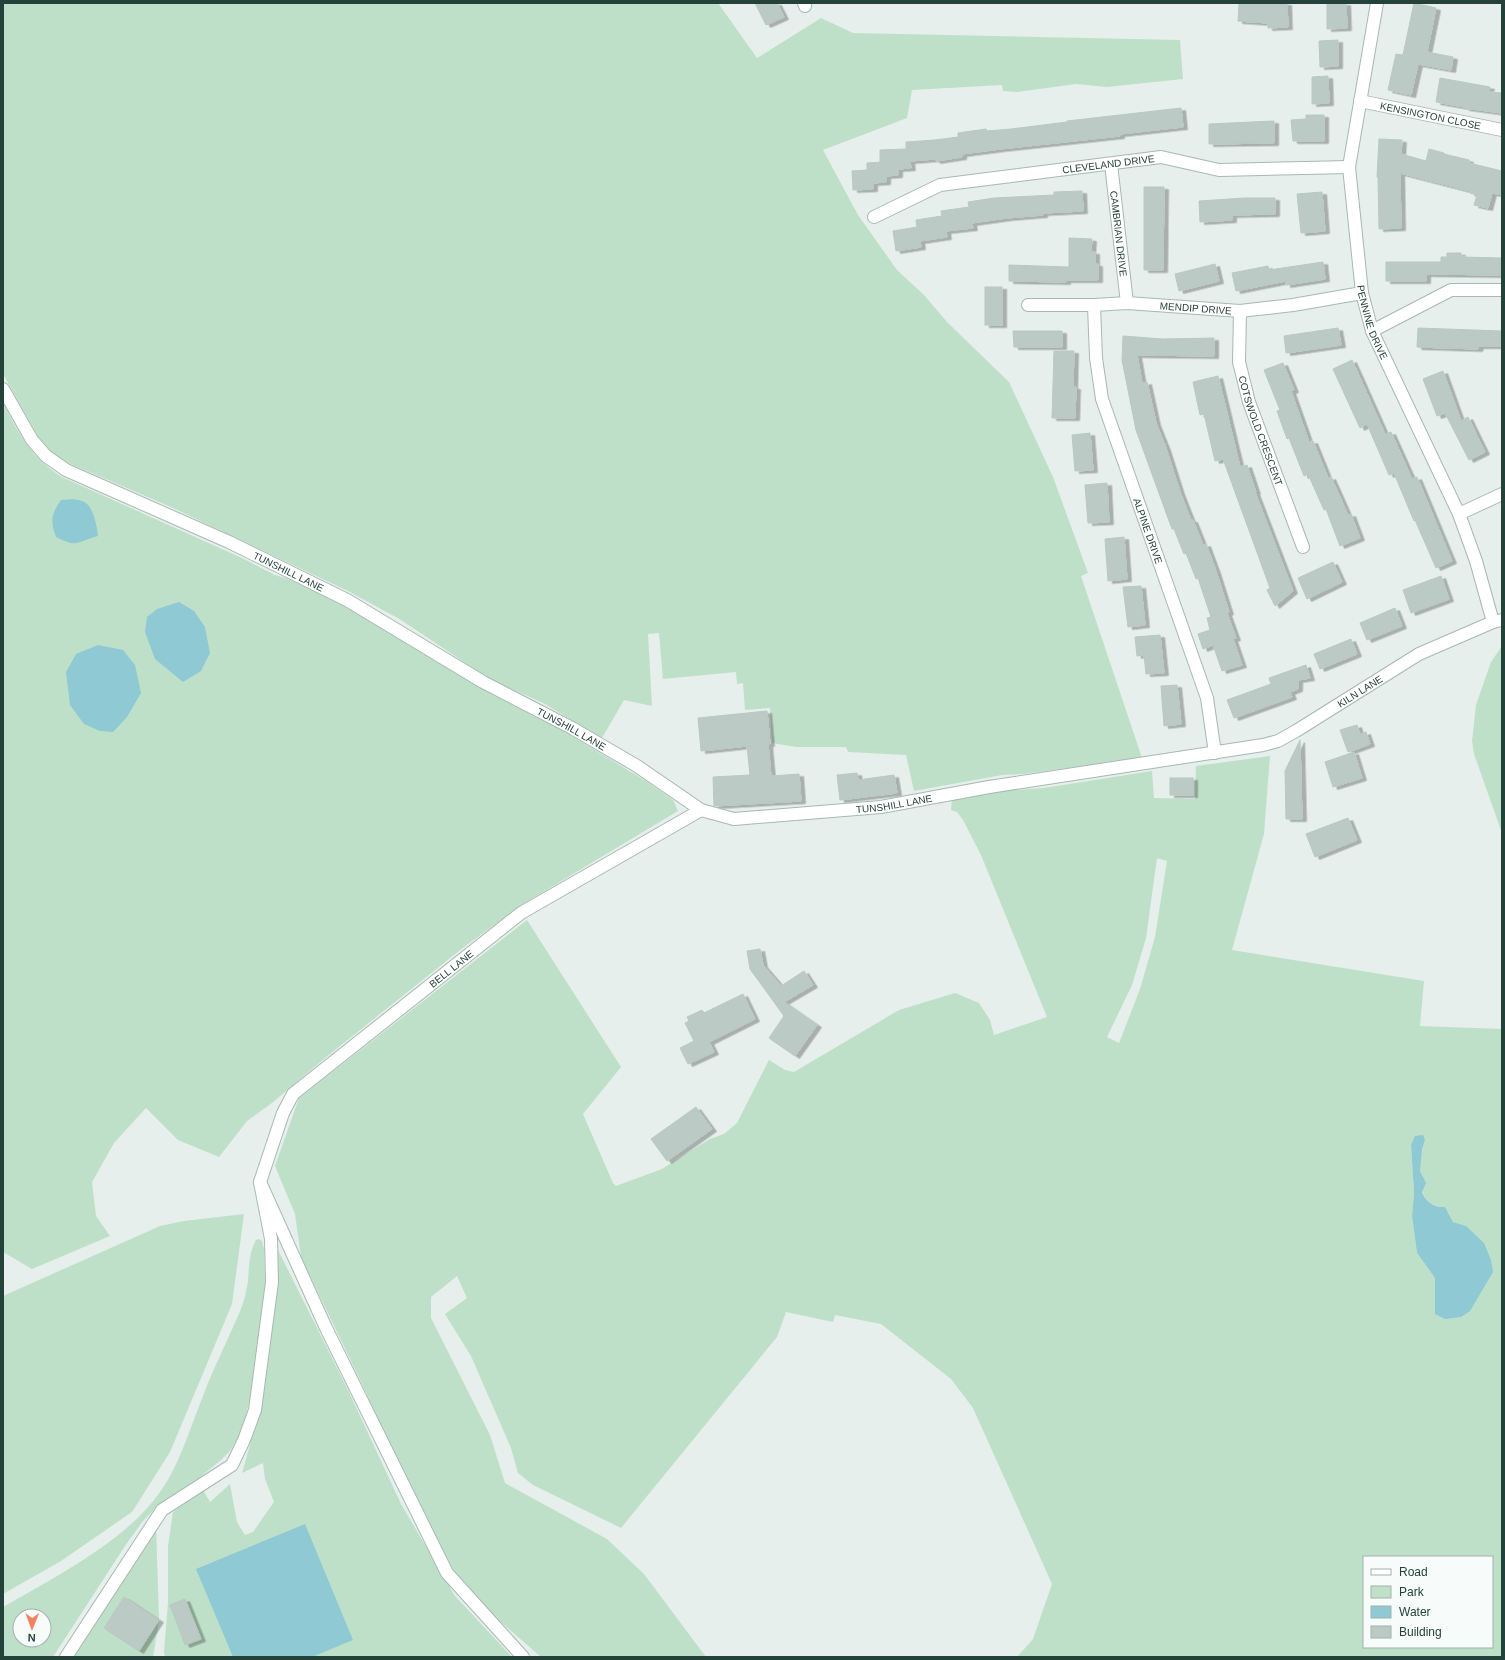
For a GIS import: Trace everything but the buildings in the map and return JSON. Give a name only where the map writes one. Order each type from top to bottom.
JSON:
[{"type":"street","name":"PENNINE DRIVE","points":[[1377,3],[1350,167],[1362,293],[1372,331],[1459,514],[1497,621]]},
{"type":"street","name":"KENSINGTON CLOSE","points":[[1360,101],[1502,130]]},
{"type":"street","name":"CLEVELAND DRIVE","points":[[874,216],[940,185],[1161,157],[1219,170],[1350,167]]},
{"type":"street","name":"CAMBRIAN DRIVE","points":[[1111,164],[1127,303]]},
{"type":"street","points":[[1372,331],[1451,290],[1502,290]]},
{"type":"street","name":"MENDIP DRIVE","points":[[1028,305],[1094,305],[1127,303],[1240,311],[1293,305],[1362,293]]},
{"type":"street","name":"ALPINE DRIVE","points":[[1094,305],[1096,358],[1102,399],[1207,698],[1215,753]]},
{"type":"street","name":"COTSWOLD CRESCENT","points":[[1240,311],[1239,362],[1249,402],[1303,547]]},
{"type":"street","name":"TUNSHILL LANE","points":[[3,389],[32,440],[46,456],[66,470],[229,542],[347,600],[482,682],[572,728],[637,766],[701,810],[734,819],[881,807],[989,786],[1215,753]]},
{"type":"street","points":[[1459,514],[1502,494]]},
{"type":"street","name":"KILN LANE","points":[[1215,753],[1278,741],[1419,654],[1497,621]]},
{"type":"street","name":"BELL LANE","points":[[260,1182],[283,1113],[293,1094],[521,913],[701,810]]},
{"type":"street","points":[[66,1657],[162,1510],[232,1465],[244,1440],[255,1410],[272,1282],[271,1239],[260,1182]]},
{"type":"street","points":[[260,1182],[326,1328],[447,1573],[523,1657]]},
{"type":"green space","points":[[3,3],[718,3],[757,58],[821,18],[853,33],[1180,40],[1183,79],[1107,87],[1076,84],[1017,92],[1003,91],[1002,85],[912,90],[907,118],[823,150],[858,215],[897,270],[924,295],[947,322],[1009,382],[1053,477],[1088,573],[1081,576],[1142,758],[1023,774],[1002,775],[914,791],[906,755],[848,752],[846,747],[796,747],[772,743],[770,708],[745,710],[743,683],[737,684],[736,672],[663,679],[659,633],[648,634],[652,706],[624,700],[602,738],[543,703],[482,674],[401,620],[348,591],[173,508],[64,461],[50,451],[39,438],[3,374]]},
{"type":"green space","points":[[3,403],[27,445],[34,454],[62,477],[242,558],[275,575],[305,584],[399,637],[486,691],[557,727],[646,781],[673,800],[678,811],[523,904],[464,947],[325,1058],[272,1103],[247,1121],[219,1157],[178,1140],[146,1108],[114,1143],[92,1182],[96,1216],[110,1236],[32,1269],[3,1252]]},
{"type":"green space","points":[[1502,646],[1502,833],[1474,754],[1472,741],[1476,705],[1491,662]]},
{"type":"green space","points":[[1270,756],[1264,834],[1232,950],[1424,981],[1420,1026],[1502,1029],[1502,1657],[1017,1657],[1033,1639],[1052,1584],[973,1408],[951,1379],[881,1324],[835,1315],[833,1322],[786,1312],[777,1337],[621,1528],[533,1485],[518,1473],[511,1448],[471,1356],[445,1314],[467,1298],[457,1276],[431,1297],[431,1318],[490,1435],[505,1483],[607,1539],[644,1574],[706,1657],[541,1657],[478,1602],[454,1574],[432,1537],[361,1382],[301,1257],[295,1214],[275,1166],[299,1098],[527,920],[621,1067],[583,1114],[613,1183],[616,1186],[662,1169],[710,1139],[724,1134],[737,1123],[769,1060],[785,1070],[794,1072],[899,1010],[955,993],[979,1003],[990,1020],[994,1035],[1047,1017],[981,855],[963,820],[957,812],[951,810],[952,799],[1002,791],[1044,788],[1152,771],[1154,798],[1195,799],[1196,766]],"holes":[[[1157,858],[1167,861],[1155,937],[1140,989],[1119,1043],[1107,1037],[1132,985],[1146,938]],[[1425,1140],[1420,1170],[1420,1181],[1423,1192],[1427,1200],[1434,1205],[1445,1207],[1453,1222],[1466,1226],[1435,1314],[1435,1278],[1417,1253],[1412,1216],[1414,1193],[1411,1145]]]},
{"type":"green space","points":[[244,1214],[232,1304],[170,1452],[132,1512],[61,1561],[3,1594],[3,1296],[160,1226],[184,1221]]},
{"type":"green space","points":[[259,1239],[262,1241],[264,1249],[265,1284],[250,1399],[242,1430],[231,1450],[194,1482],[164,1500],[143,1521],[125,1546],[53,1657],[3,1657],[3,1607],[67,1570],[109,1542],[146,1510],[167,1481],[179,1458],[211,1376],[241,1309],[247,1286],[249,1265],[256,1240]]},
{"type":"green space","points":[[277,1248],[349,1392],[401,1504],[455,1596],[512,1657],[165,1657],[164,1652],[168,1603],[168,1546],[173,1512],[203,1490],[210,1502],[230,1484],[237,1522],[245,1535],[253,1532],[274,1502],[265,1479],[263,1463],[242,1473],[260,1409]]},
{"type":"green space","points":[[156,1525],[159,1620],[153,1657],[71,1657]]},
{"type":"water","points":[[74,499],[84,502],[92,510],[98,536],[78,543],[69,543],[56,537],[52,518],[61,500]]},
{"type":"water","points":[[179,602],[194,611],[205,627],[210,653],[201,671],[183,682],[155,659],[145,632],[147,617],[157,609]]},
{"type":"water","points":[[98,645],[123,650],[135,665],[141,693],[127,717],[113,732],[100,731],[84,724],[70,705],[66,672],[76,654]]},
{"type":"water","points":[[1423,1135],[1425,1140],[1422,1150],[1420,1171],[1426,1183],[1422,1192],[1424,1196],[1431,1204],[1445,1207],[1453,1222],[1466,1226],[1484,1243],[1491,1260],[1493,1272],[1470,1311],[1461,1317],[1445,1319],[1435,1314],[1435,1278],[1417,1253],[1412,1216],[1414,1193],[1411,1145],[1415,1136]]},
{"type":"water","points":[[305,1524],[353,1640],[312,1657],[233,1657],[196,1569]]}]
